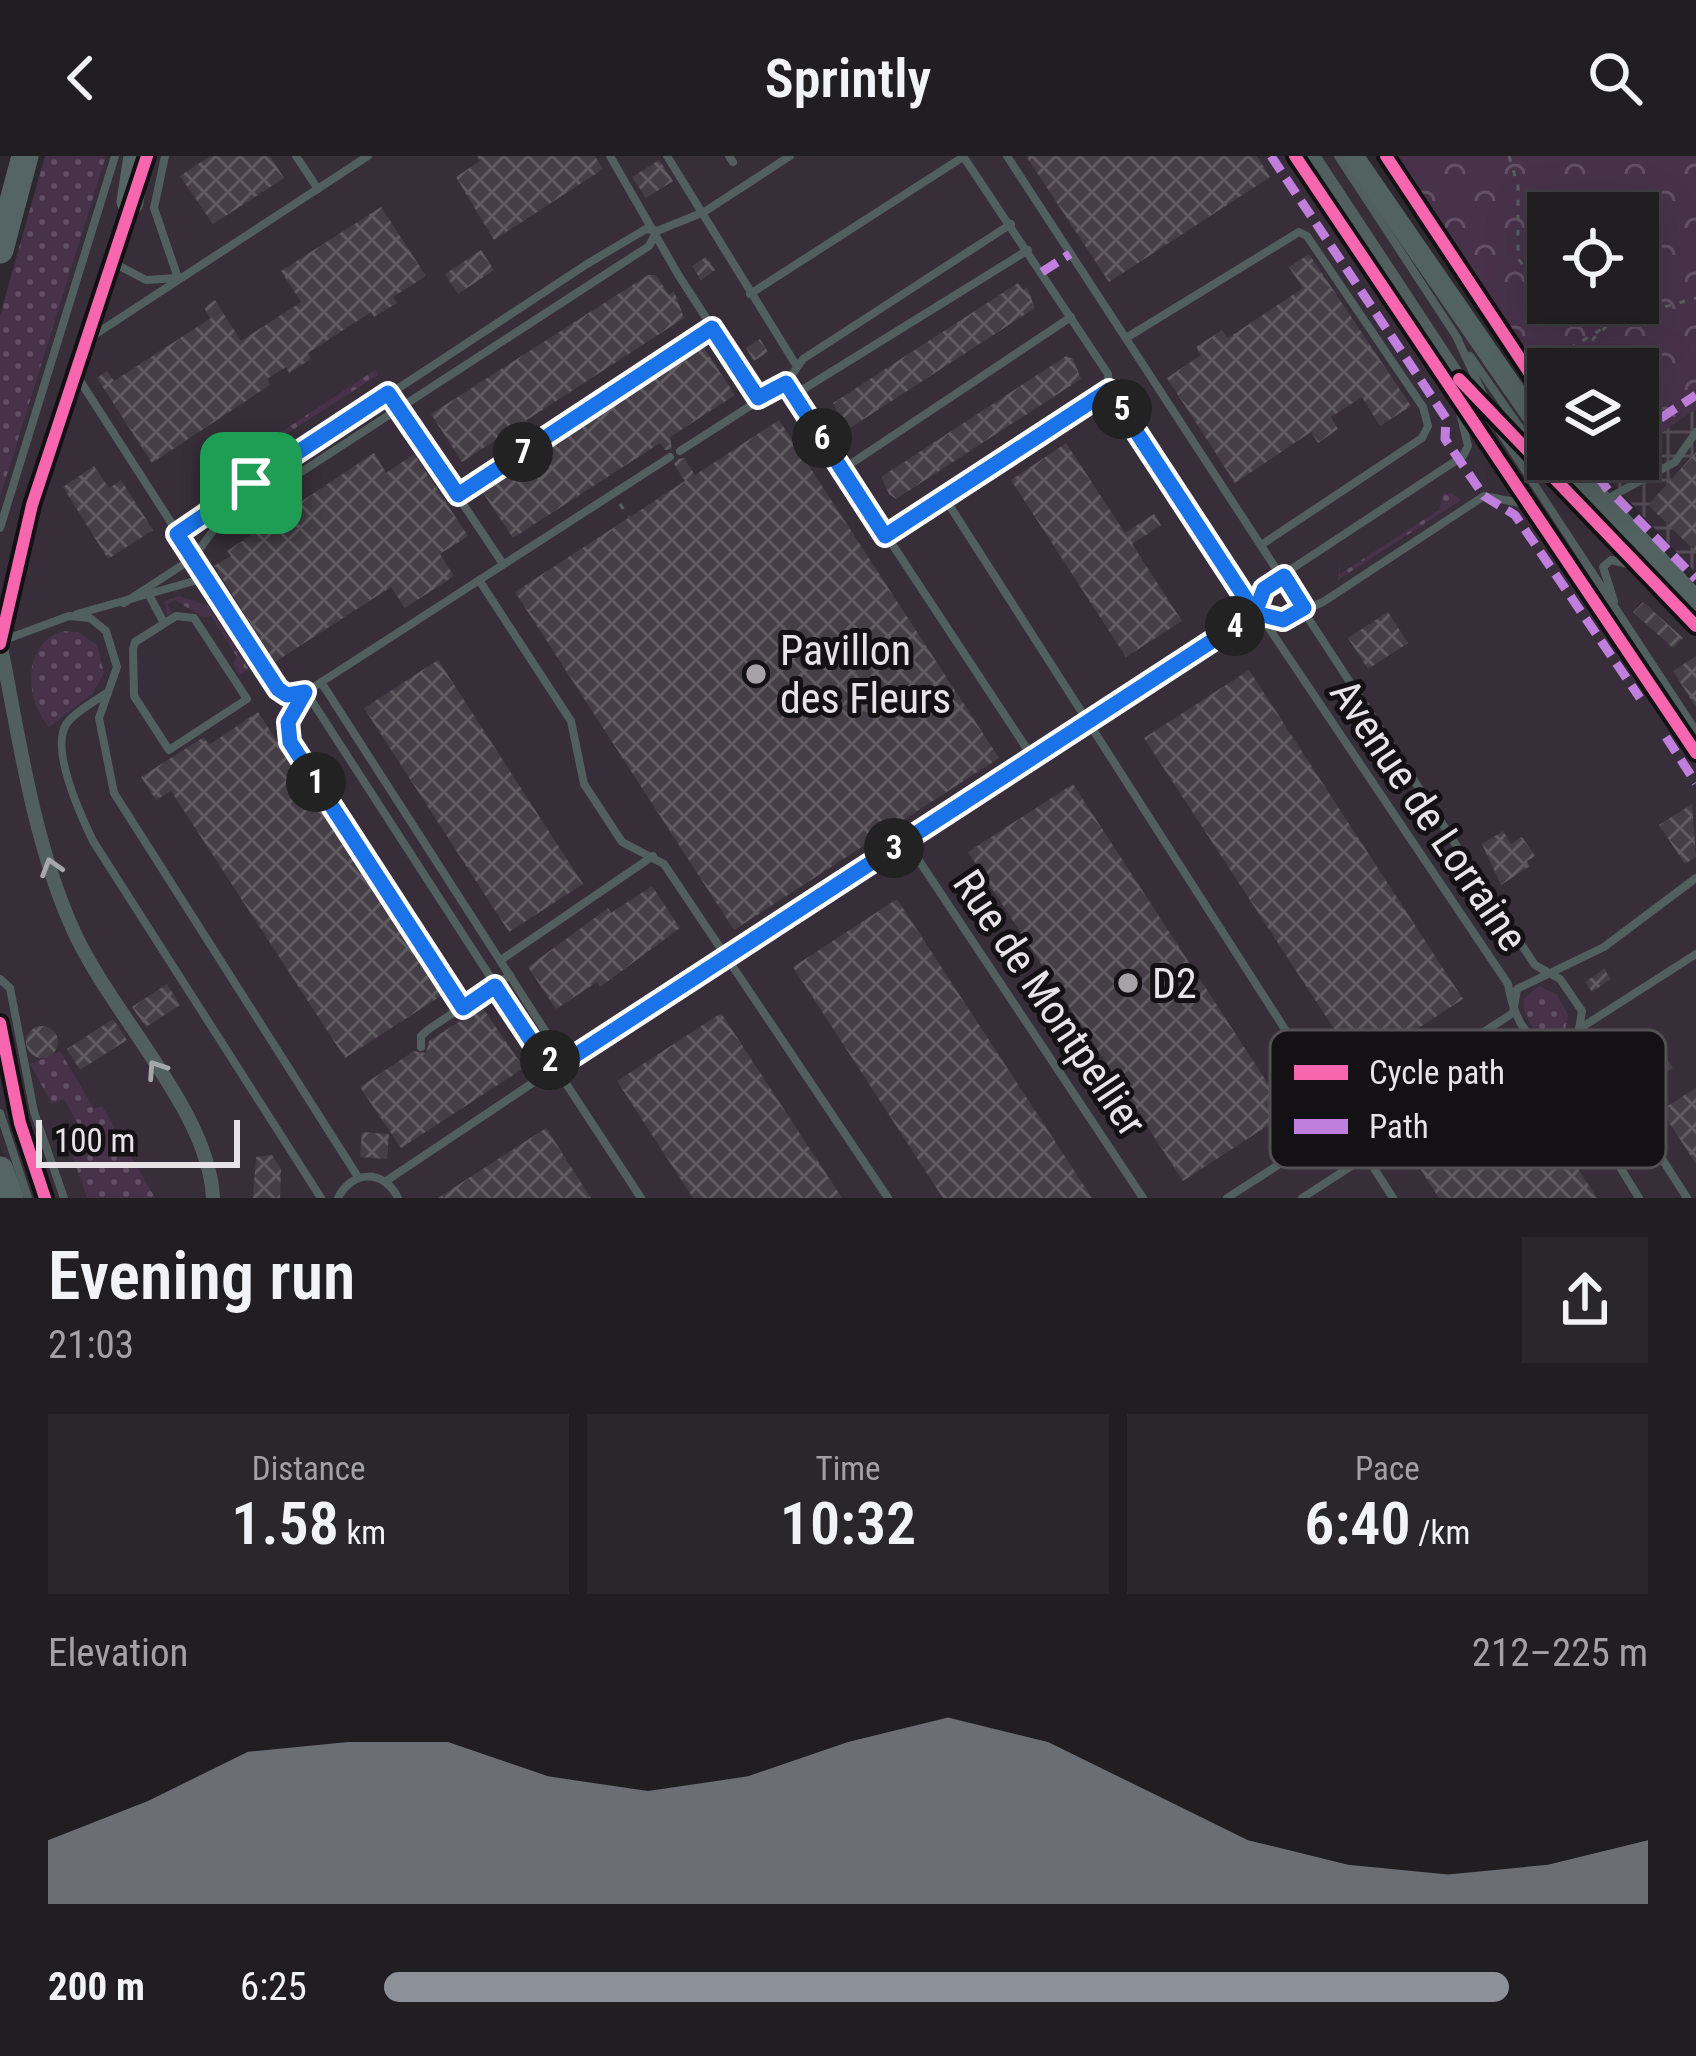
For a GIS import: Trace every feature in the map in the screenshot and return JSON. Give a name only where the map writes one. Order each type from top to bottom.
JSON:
[{"type":"highway","points":[[0,250],[25,156]]},
{"type":"highway","points":[[130,202],[137,156]]},
{"type":"highway","points":[[0,1169],[10,1198]]},
{"type":"main road","points":[[1353,156],[1527,409]]},
{"type":"main road","points":[[1574,480],[1696,601]]},
{"type":"street","points":[[147,156],[21,544],[0,643],[32,800],[70,924],[106,994],[193,1124],[206,1154],[213,1198]]},
{"type":"street","points":[[1295,156],[1459,408],[1696,753]]},
{"type":"street","points":[[1313,156],[1459,379],[1527,442]]},
{"type":"street","points":[[1569,480],[1696,626]]},
{"type":"street","points":[[0,1023],[15,1104],[45,1198]]},
{"type":"lane","points":[[0,528],[115,156]]},
{"type":"lane","points":[[165,156],[154,208],[178,278]]},
{"type":"lane","points":[[296,156],[318,189]]},
{"type":"lane","points":[[84,342],[163,295],[178,278],[368,156]]},
{"type":"lane","points":[[610,156],[758,398]]},
{"type":"lane","points":[[668,156],[796,365]]},
{"type":"lane","points":[[177,534],[587,264],[646,230],[658,231],[704,212],[790,156]]},
{"type":"lane","name":"Avenue de Lorraine","points":[[1006,156],[1503,917],[1582,1011],[1579,1029]]},
{"type":"lane","points":[[1338,156],[1457,338],[1527,427]]},
{"type":"lane","points":[[750,294],[963,157]]},
{"type":"lane","name":"Avenue de Lorraine","points":[[963,157],[1108,374],[1109,390],[1255,613],[1508,985],[1513,1013],[1525,1030]]},
{"type":"lane","points":[[680,452],[786,383],[796,365],[1011,224]]},
{"type":"lane","points":[[124,603],[193,558],[215,528],[649,245],[658,231]]},
{"type":"lane","points":[[1126,338],[1299,232],[1428,415],[1422,438],[1261,545]]},
{"type":"lane","points":[[794,395],[1028,250]]},
{"type":"lane","points":[[110,261],[146,280],[178,278]]},
{"type":"lane","points":[[843,469],[1071,317]]},
{"type":"lane","points":[[458,495],[712,328]]},
{"type":"lane","points":[[1457,338],[1506,444],[1696,731]]},
{"type":"lane","points":[[74,372],[278,689],[287,695],[305,692],[670,458]]},
{"type":"lane","points":[[786,383],[1033,758]]},
{"type":"lane","points":[[885,536],[1109,390]]},
{"type":"lane","points":[[388,393],[503,564]]},
{"type":"lane","points":[[70,616],[90,618],[111,638],[117,667],[99,718],[114,793],[358,1177],[386,1181],[546,1069],[1255,613],[1264,589],[1463,456],[1468,446],[1459,408]]},
{"type":"lane","points":[[1601,502],[1675,462],[1696,433]]},
{"type":"lane","points":[[1255,613],[1283,620],[1340,592],[1484,496],[1525,504]]},
{"type":"lane","points":[[944,497],[1286,1030]]},
{"type":"lane","points":[[1625,624],[1603,579],[1603,567],[1617,560],[1644,569]]},
{"type":"lane","points":[[0,643],[70,616],[205,578]]},
{"type":"lane","points":[[479,580],[571,721],[584,784],[622,842],[654,856],[725,958],[746,980],[888,1198]]},
{"type":"lane","points":[[149,596],[164,623]]},
{"type":"lane","points":[[191,616],[247,699],[169,750],[133,693],[133,644],[164,623],[191,616]]},
{"type":"lane","points":[[321,682],[565,1058],[572,1071],[565,1082]]},
{"type":"lane","points":[[111,689],[64,730],[66,771],[78,810],[93,841],[321,1198]]},
{"type":"lane","points":[[305,692],[554,1083],[565,1082]]},
{"type":"lane","points":[[305,692],[288,722],[290,742],[463,1008]]},
{"type":"lane","name":"Rue de Montpellier","points":[[906,841],[1143,1198]]},
{"type":"lane","points":[[501,960],[654,856]]},
{"type":"lane","points":[[1486,1030],[1513,1013],[1517,989],[1604,946],[1696,878]]},
{"type":"lane","points":[[1579,1029],[1696,954]]},
{"type":"lane","points":[[421,1047],[421,1036],[510,975]]},
{"type":"lane","points":[[0,979],[10,988],[34,1112],[64,1198]]},
{"type":"lane","points":[[565,1082],[641,1198]]},
{"type":"lane","points":[[0,1113],[28,1198]]},
{"type":"lane","points":[[1666,1165],[1687,1198]]},
{"type":"lane","points":[[1227,1198],[1273,1168]]},
{"type":"lane","points":[[1302,1198],[1348,1168]]},
{"type":"lane","points":[[1374,1168],[1393,1198]]},
{"type":"lane","name":"Avenue de Lorraine","points":[[1621,1168],[1639,1198]]},
{"type":"lane","points":[[338,1198],[358,1177]]},
{"type":"lane","points":[[386,1181],[398,1198]]},
{"type":"path","points":[[1509,156],[1518,186],[1518,259],[1527,269]]},
{"type":"path","points":[[1659,309],[1696,298]]},
{"type":"path","points":[[1570,348],[1609,324]]},
{"type":"path","points":[[1596,348],[1593,339],[1612,324]]},
{"type":"path","points":[[612,492],[629,517]]},
{"type":"shaded area","points":[[90,156],[1344,156],[1527,428],[1527,480],[1569,480],[1696,610],[1696,1198],[18,1198],[0,1145],[0,440]]},
{"type":"shaded area","points":[[1696,409],[1696,573],[1610,480],[1659,480],[1659,435]]},
{"type":"green space","points":[[45,156],[106,156],[0,497],[0,315]]},
{"type":"green space","points":[[1397,156],[1696,156],[1696,409],[1659,435],[1659,348],[1527,351]]},
{"type":"green space","points":[[375,370],[378,375],[269,445],[266,442]]},
{"type":"green space","points":[[1443,494],[1461,500],[1338,580],[1340,562],[1340,574],[1439,510]]},
{"type":"green space","points":[[179,596],[207,605],[249,669],[239,675],[233,664],[237,657],[211,616],[204,618],[175,600],[167,604],[172,612],[167,616],[165,601]]},
{"type":"green space","points":[[63,631],[78,632],[97,645],[104,673],[93,693],[49,727],[35,702],[31,674],[40,648]]},
{"type":"green space","points":[[1539,986],[1557,995],[1568,1015],[1565,1030],[1535,1030],[1524,999]]},
{"type":"green space","points":[[60,1051],[94,1109],[102,1106],[155,1198],[87,1198],[70,1148],[85,1137],[64,1099],[52,1104],[30,1064]]},
{"type":"building","points":[[210,156],[270,156],[284,178],[213,224],[180,176]]},
{"type":"building","points":[[477,156],[595,156],[603,169],[494,240],[456,177],[480,161]]},
{"type":"building","points":[[1026,156],[1257,156],[1270,177],[1109,282]]},
{"type":"building","points":[[659,160],[673,181],[646,198],[632,177]]},
{"type":"building","points":[[381,207],[426,276],[393,297],[397,303],[374,317],[371,312],[308,353],[311,359],[289,373],[286,367],[267,379],[270,385],[152,463],[97,378],[107,371],[114,381],[211,318],[204,308],[215,300],[241,341],[301,302],[281,271]]},
{"type":"building","points":[[481,250],[494,270],[458,294],[445,274]]},
{"type":"building","points":[[1309,254],[1411,406],[1380,426],[1362,397],[1331,417],[1338,429],[1318,443],[1311,432],[1235,483],[1167,378],[1201,355],[1196,347],[1222,330],[1228,338],[1303,288],[1289,267]]},
{"type":"building","points":[[706,257],[715,270],[701,280],[692,266]]},
{"type":"building","points":[[648,275],[656,275],[669,295],[674,291],[684,318],[462,462],[431,414]]},
{"type":"building","points":[[1018,283],[1023,290],[1027,287],[1035,308],[850,428],[844,426],[833,403]]},
{"type":"building","points":[[760,339],[768,352],[754,361],[746,348]]},
{"type":"building","points":[[702,345],[735,395],[670,437],[672,449],[665,450],[660,443],[513,538],[481,490]]},
{"type":"building","points":[[1066,356],[1073,359],[1081,379],[896,499],[889,494],[881,477]]},
{"type":"building","name":"Pavillon des Fleurs","points":[[779,420],[999,758],[734,930],[515,592],[685,481],[674,464],[678,459],[684,458],[695,475]]},
{"type":"building","points":[[1066,443],[1125,533],[1154,514],[1161,525],[1132,544],[1182,621],[1126,657],[1011,480]]},
{"type":"building","points":[[1696,452],[1696,552],[1648,505]]},
{"type":"building","points":[[374,453],[386,473],[414,454],[468,536],[440,554],[454,576],[405,608],[391,587],[275,662],[214,566],[231,556],[227,551]]},
{"type":"building","points":[[94,466],[109,488],[121,480],[153,530],[108,559],[63,487]]},
{"type":"building","points":[[1643,602],[1683,638],[1673,648],[1633,612]]},
{"type":"building","points":[[1388,612],[1408,643],[1368,669],[1348,638]]},
{"type":"building","points":[[1696,656],[1696,707],[1673,671]]},
{"type":"building","points":[[438,660],[583,884],[509,932],[364,708]]},
{"type":"building","points":[[1249,670],[1463,999],[1416,1030],[1335,1030],[1144,738]]},
{"type":"building","points":[[258,712],[444,994],[345,1058],[171,791],[156,800],[141,777],[204,737],[209,745]]},
{"type":"building","name":"D2","points":[[1073,784],[1270,1087],[1270,1124],[1183,1181],[968,852]]},
{"type":"building","points":[[1692,804],[1696,857],[1685,864],[1659,825]]},
{"type":"building","points":[[1503,831],[1511,844],[1522,837],[1535,856],[1527,861],[1530,866],[1501,885],[1482,844]]},
{"type":"building","points":[[652,886],[680,928],[600,987],[597,982],[556,1009],[528,967],[608,908],[611,913]]},
{"type":"building","points":[[897,899],[1092,1198],[943,1198],[793,967]]},
{"type":"building","points":[[1604,969],[1611,979],[1592,992],[1585,982]]},
{"type":"building","points":[[167,984],[180,1005],[146,1027],[132,1007]]},
{"type":"building","points":[[482,1007],[524,1068],[401,1148],[360,1087],[414,1051],[426,1053],[429,1041]]},
{"type":"building","points":[[721,1013],[842,1198],[693,1198],[617,1081]]},
{"type":"building","points":[[113,1019],[127,1040],[80,1070],[67,1049]]},
{"type":"building","points":[[42,1026],[53,1031],[58,1042],[53,1053],[42,1058],[31,1053],[26,1042],[31,1031]]},
{"type":"building","points":[[1696,1088],[1696,1164],[1666,1118],[1666,1107]]},
{"type":"building","points":[[546,1128],[591,1198],[438,1198]]},
{"type":"building","points":[[362,1132],[389,1134],[387,1159],[360,1157]]},
{"type":"building","points":[[272,1155],[281,1169],[280,1198],[253,1198],[256,1157]]},
{"type":"building","points":[[1420,1168],[1577,1168],[1597,1198],[1439,1198]]},
{"type":"marked path","points":[[1271,156],[1446,418],[1445,439],[1484,496],[1515,515],[1640,698]]},
{"type":"marked path","points":[[1042,272],[1070,254]]},
{"type":"marked path","points":[[1659,419],[1696,395]]},
{"type":"marked path","points":[[1600,480],[1608,490]]},
{"type":"marked path","points":[[1617,498],[1696,579]]},
{"type":"marked path","points":[[1666,737],[1696,783]]},
{"type":"cycle path","points":[[0,644],[32,505],[147,156]]},
{"type":"cycle path","points":[[1295,156],[1696,753]]},
{"type":"cycle path","points":[[1386,156],[1527,369]]},
{"type":"cycle path","points":[[1459,379],[1696,626]]},
{"type":"cycle path","points":[[0,1023],[20,1123],[45,1198]]},
{"type":"place","name":"Pavillon des Fleurs","points":[[756,674]]},
{"type":"place","name":"D2","points":[[1128,983]]},
{"type":"route","points":[[251,483],[177,534],[278,689],[287,695],[305,692],[288,722],[290,742],[463,1008],[495,986],[546,1063],[554,1058],[568,1060],[1255,613],[1283,620],[1304,608],[1284,576],[1264,589],[1255,613],[1109,390],[885,536],[786,383],[758,398],[712,328],[458,495],[388,393],[251,483]]}]
